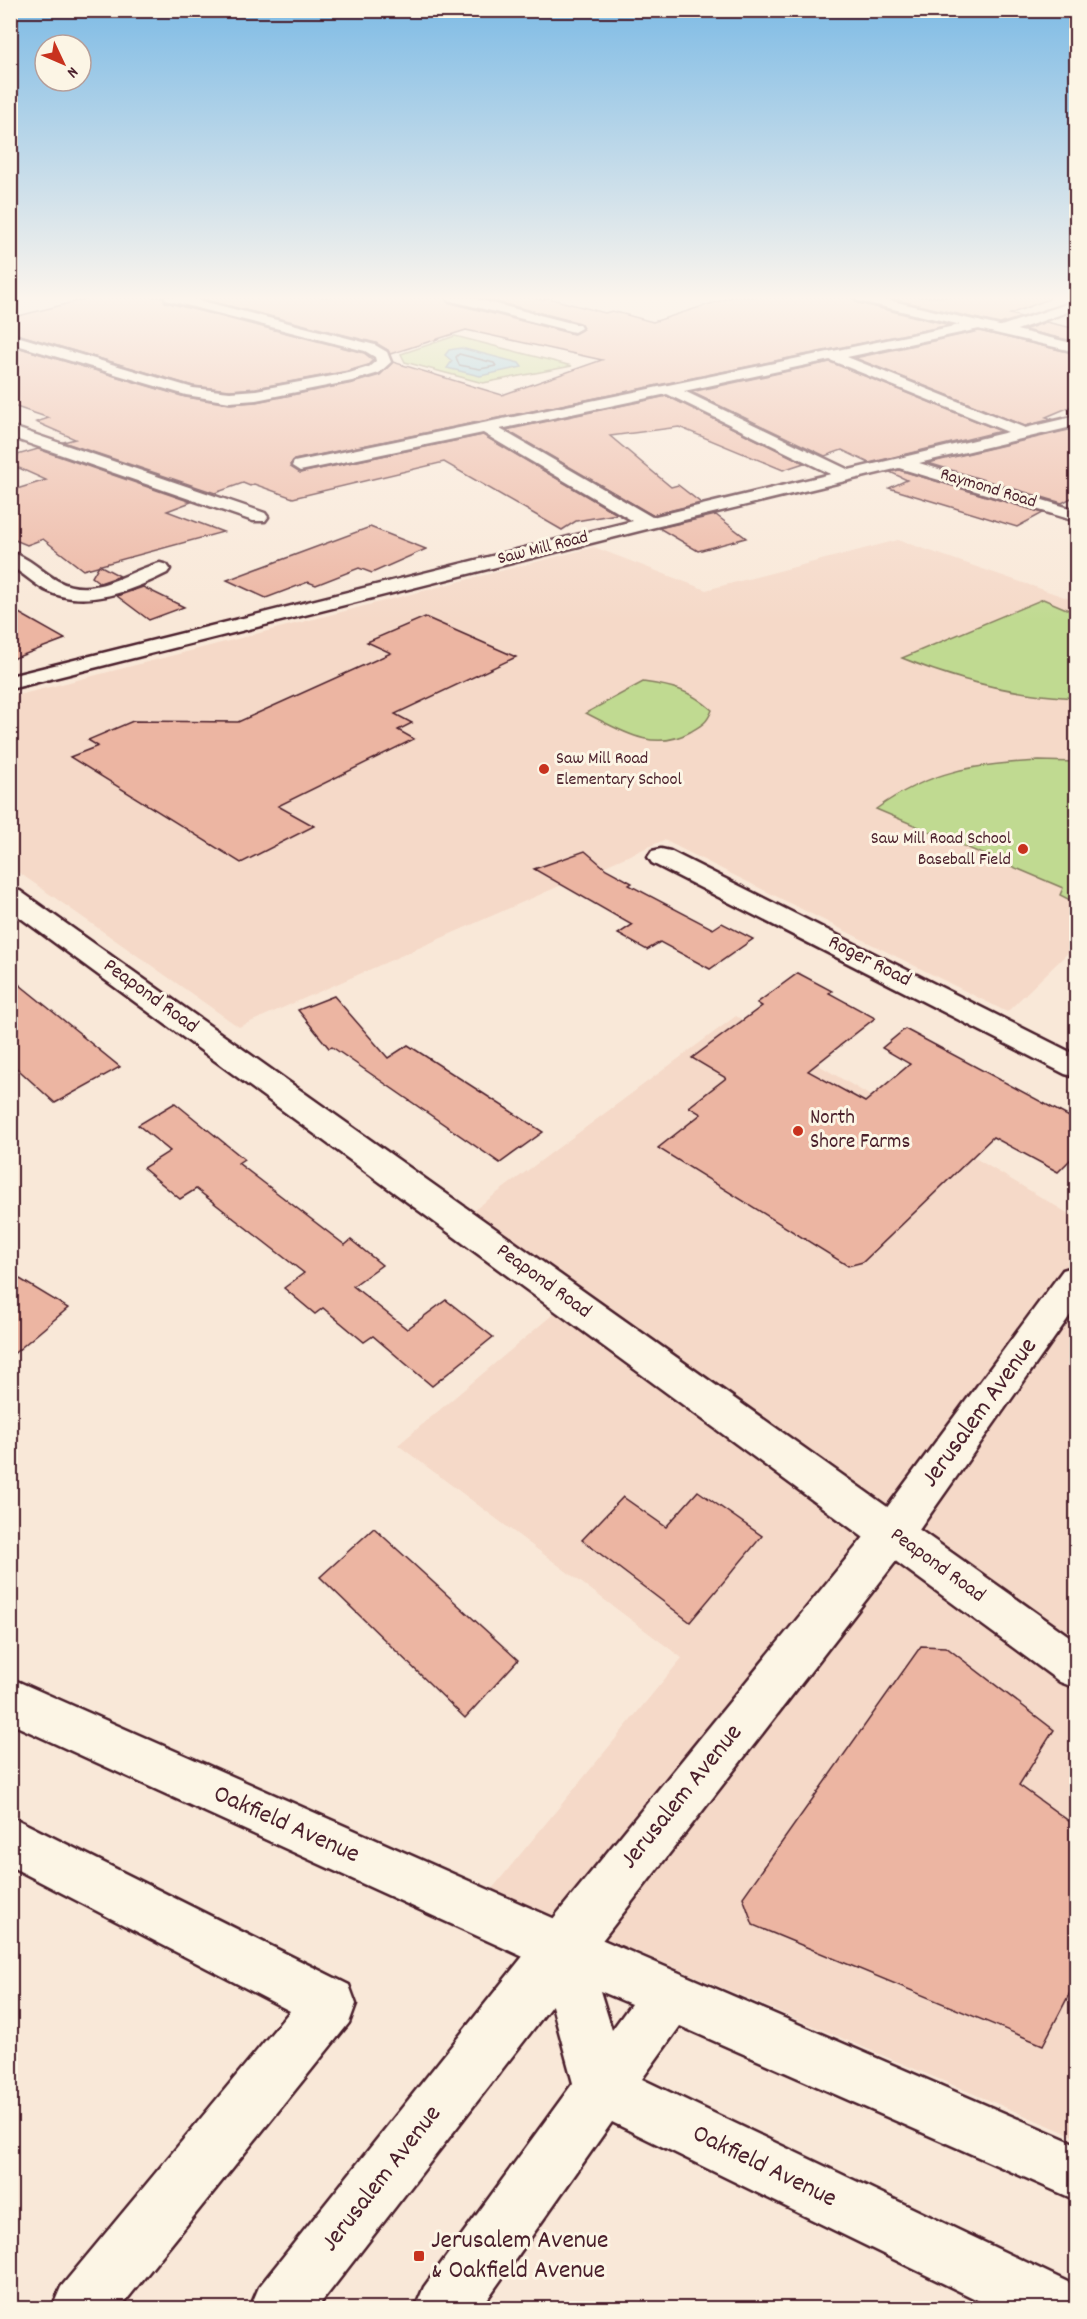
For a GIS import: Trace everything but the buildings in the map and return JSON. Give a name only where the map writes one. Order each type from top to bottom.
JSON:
[{"type":"street","points":[[300,466],[590,405]]},
{"type":"street","points":[[702,405],[846,475]]},
{"type":"street","points":[[954,405],[1023,433]]},
{"type":"street","name":"Saw Mill Road","points":[[10,683],[649,523],[1076,421]]},
{"type":"street","points":[[485,427],[649,523]]},
{"type":"street","points":[[15,435],[259,517]]},
{"type":"street","name":"Raymond Road","points":[[900,463],[1077,516]]},
{"type":"street","points":[[10,558],[56,588],[78,592],[118,587],[160,568]]},
{"type":"street","name":"Roger Road","points":[[661,857],[1077,1067]]},
{"type":"street","name":"Peapond Road","points":[[10,897],[1077,1667]]},
{"type":"street","name":"Jerusalem Avenue","points":[[280,2308],[562,1948],[892,1534],[1077,1280]]},
{"type":"street","name":"Oakfield Avenue","points":[[10,1700],[562,1948],[1077,2172]]},
{"type":"street","points":[[10,1840],[330,2004],[82,2308]]},
{"type":"street","points":[[562,1948],[602,2089]]},
{"type":"street","points":[[446,2308],[669,1995]]},
{"type":"street","name":"Oakfield Avenue","points":[[602,2089],[1057,2308]]},
{"type":"shaded area","name":"Saw Mill Road Elementary School","points":[[898,540],[1076,601],[1076,945],[1007,1012],[664,840],[239,1027],[11,867],[11,697],[594,547],[706,590]]},
{"type":"shaded area","points":[[736,1016],[1076,1218],[1076,2137],[491,1890],[682,1658],[398,1445],[564,1305],[454,1225]]},
{"type":"green space","points":[[1043,599],[1076,613],[1076,698],[1031,694],[987,685],[944,674],[902,658]]},
{"type":"green space","points":[[643,682],[672,687],[688,693],[712,710],[704,723],[690,732],[663,740],[637,737],[586,713]]},
{"type":"green space","name":"Saw Mill Road School Baseball Field","points":[[1039,761],[1076,762],[1076,903],[1060,895],[1063,888],[876,809],[915,786],[953,772],[994,764]]},
{"type":"place","name":"Saw Mill Road Elementary School","points":[[544,769]]},
{"type":"place","name":"Saw Mill Road School Baseball Field","points":[[1023,849]]},
{"type":"place","name":"North Shore Farms","points":[[798,1131]]},
{"type":"place","name":"Jerusalem Avenue & Oakfield Avenue","points":[[419,2256]]}]
